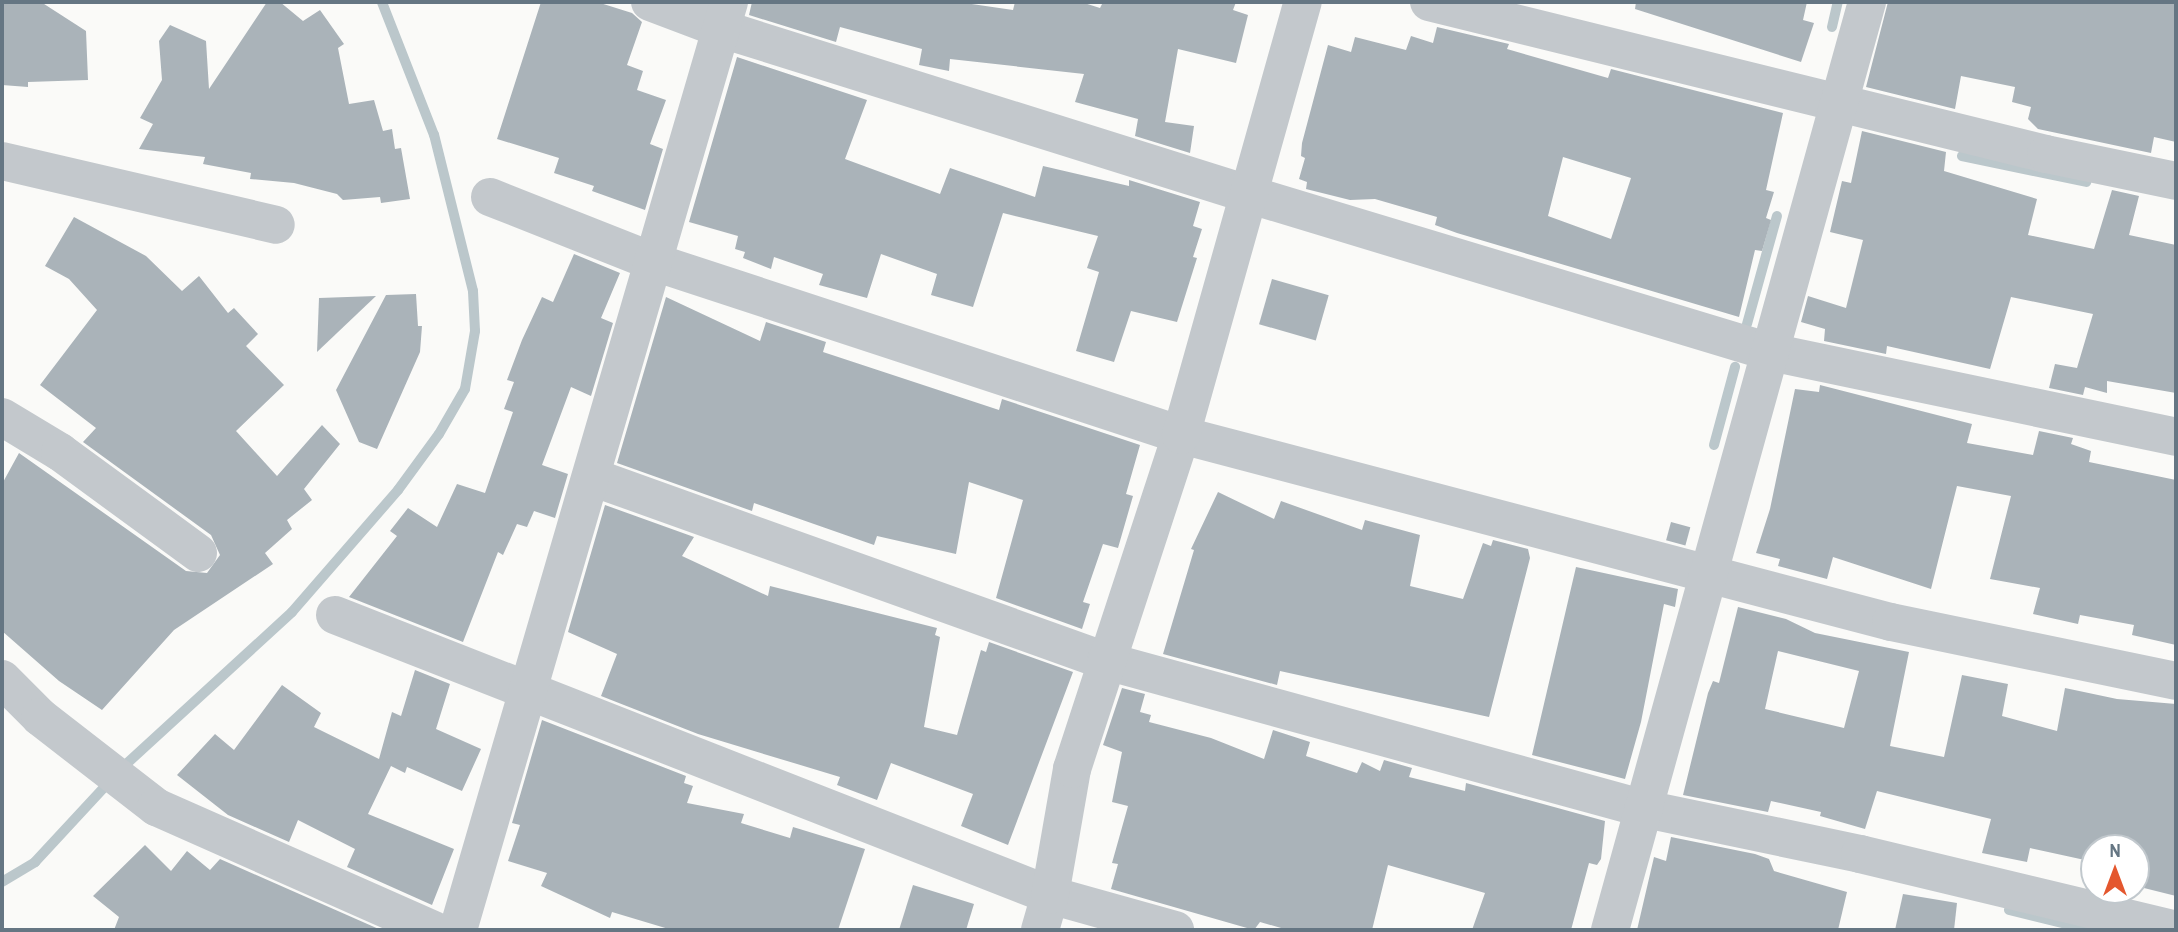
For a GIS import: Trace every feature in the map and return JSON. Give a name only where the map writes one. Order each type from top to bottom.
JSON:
[{"type":"street","points":[[650,2],[726,16],[1251,195],[1770,352],[2176,436]]},
{"type":"street","points":[[1045,913],[1072,769],[1181,435],[1251,195],[1303,2]]},
{"type":"street","points":[[1429,2],[1840,101],[2046,154],[2176,181]]},
{"type":"street","points":[[1610,930],[1867,2]]},
{"type":"street","points":[[458,930],[657,262],[726,16]]},
{"type":"street","points":[[2,160],[276,225]]},
{"type":"street","points":[[490,197],[657,262],[1181,435],[1707,576],[1891,622],[2176,681]]},
{"type":"street","points":[[2,417],[60,452],[198,552]]},
{"type":"street","points":[[592,477],[1106,661],[1645,808],[1860,854],[2176,930]]},
{"type":"street","points":[[335,615],[528,693],[1045,913],[1175,930]]},
{"type":"street","points":[[2,679],[40,717],[156,807],[435,930]]},
{"type":"building","points":[[2,2],[41,2],[86,31],[88,80],[28,82],[28,87],[2,85]]},
{"type":"building","points":[[267,2],[280,2],[303,21],[320,10],[344,44],[338,48],[349,104],[374,100],[383,131],[392,129],[395,149],[401,148],[410,199],[381,203],[380,197],[343,200],[337,194],[294,183],[250,179],[251,173],[203,164],[205,157],[139,149],[153,124],[140,118],[162,80],[159,41],[170,25],[206,41],[209,89]]},
{"type":"building","points":[[541,2],[597,2],[632,13],[642,22],[627,65],[643,71],[637,90],[666,100],[650,144],[663,149],[645,210],[592,191],[594,186],[554,173],[559,158],[497,139]]},
{"type":"building","points":[[752,2],[958,2],[1013,10],[1015,2],[1081,2],[1100,8],[1103,2],[1236,2],[1233,10],[1248,15],[1236,63],[1178,49],[1165,122],[1194,126],[1190,153],[1135,136],[1138,119],[1075,102],[1084,74],[950,59],[949,71],[919,65],[922,49],[840,27],[836,42],[749,15]]},
{"type":"building","points":[[1636,2],[1807,2],[1803,20],[1814,23],[1801,62],[1635,9]]},
{"type":"building","points":[[1888,2],[2176,2],[2176,142],[2154,137],[2151,153],[2038,129],[2028,119],[2031,107],[2012,102],[2015,87],[1961,76],[1955,109],[1866,87]]},
{"type":"building","points":[[1437,27],[1509,44],[1507,49],[1608,78],[1611,69],[1783,113],[1766,190],[1774,192],[1766,218],[1771,220],[1762,251],[1755,250],[1739,317],[1457,233],[1435,225],[1437,217],[1375,199],[1350,200],[1306,189],[1307,182],[1299,179],[1305,158],[1301,156],[1302,143],[1328,45],[1351,52],[1355,37],[1406,50],[1411,36],[1433,43]],"holes":[[[1563,157],[1631,178],[1611,239],[1548,216]]]},
{"type":"building","points":[[737,57],[867,100],[845,159],[940,194],[950,168],[1035,197],[1043,166],[1129,186],[1129,180],[1200,202],[1193,226],[1202,229],[1193,257],[1197,258],[1177,322],[1131,311],[1114,362],[1076,351],[1099,272],[1087,268],[1098,236],[1003,213],[973,307],[931,295],[937,274],[881,254],[867,298],[819,285],[823,274],[774,257],[771,269],[743,258],[745,252],[735,249],[738,236],[689,222]]},
{"type":"building","points":[[1862,131],[1946,152],[1944,171],[2037,199],[2028,235],[2094,249],[2112,190],[2139,196],[2129,235],[2176,245],[2176,393],[2107,381],[2107,393],[2085,387],[2083,395],[2049,388],[2055,364],[2077,368],[2093,314],[2011,297],[1990,369],[1887,346],[1886,354],[1824,341],[1825,329],[1801,322],[1808,296],[1846,308],[1863,240],[1830,232],[1842,181],[1851,183]]},
{"type":"building","points":[[74,217],[146,256],[182,291],[199,276],[228,313],[234,308],[258,334],[246,346],[284,385],[236,431],[277,476],[322,425],[340,444],[304,489],[312,500],[287,520],[292,529],[265,553],[273,564],[174,630],[102,710],[59,681],[2,631],[2,484],[19,453],[186,571],[207,573],[220,555],[211,535],[83,442],[96,428],[40,385],[97,310],[69,279],[45,266]]},
{"type":"building","points":[[574,254],[620,273],[601,318],[613,323],[591,396],[571,387],[542,465],[568,474],[555,518],[534,511],[527,527],[517,524],[503,555],[498,552],[463,642],[349,597],[397,536],[390,531],[408,508],[437,527],[457,484],[485,493],[513,412],[504,409],[514,382],[507,380],[542,297],[553,302]]},
{"type":"building","points":[[1272,279],[1329,295],[1316,340],[1259,324]]},
{"type":"building","points":[[416,294],[418,326],[422,326],[420,352],[377,449],[359,442],[336,390],[386,295]]},
{"type":"building","points":[[376,296],[317,352],[319,298]]},
{"type":"building","points":[[666,297],[760,341],[766,322],[826,342],[823,352],[999,410],[1002,399],[1140,445],[1126,494],[1133,496],[1118,548],[1103,544],[1083,602],[1090,604],[1082,629],[996,598],[1023,500],[969,482],[956,554],[877,536],[874,545],[754,503],[752,511],[617,463]]},
{"type":"building","points":[[1820,385],[1972,424],[1967,443],[2033,455],[2039,431],[2073,438],[2071,444],[2091,451],[2089,462],[2176,480],[2176,645],[2132,635],[2134,625],[2080,615],[2078,624],[2033,614],[2040,588],[1990,579],[2011,496],[1957,486],[1931,589],[1833,557],[1827,579],[1778,566],[1780,559],[1756,553],[1770,509],[1795,389],[1819,392]]},
{"type":"building","points":[[1218,492],[1274,519],[1281,501],[1362,530],[1365,520],[1420,535],[1410,586],[1463,599],[1483,543],[1491,546],[1493,540],[1528,549],[1530,558],[1489,717],[1280,671],[1277,685],[1163,654],[1194,550],[1191,549]]},
{"type":"building","points":[[605,505],[694,537],[682,556],[768,596],[770,586],[937,628],[935,635],[940,637],[924,727],[957,735],[981,650],[986,652],[989,642],[1073,672],[1008,845],[961,826],[973,794],[891,763],[877,800],[837,785],[840,777],[698,734],[601,696],[617,654],[568,632]]},
{"type":"building","points":[[1671,522],[1690,527],[1685,546],[1666,540]]},
{"type":"building","points":[[1576,567],[1678,589],[1675,607],[1664,604],[1641,722],[1625,779],[1532,755]]},
{"type":"building","points":[[1738,607],[1786,619],[1815,633],[1909,652],[1890,746],[1944,757],[1962,675],[2008,684],[2002,716],[2057,731],[2065,688],[2117,699],[2176,704],[2176,896],[2150,890],[2150,834],[2080,834],[2080,859],[2030,848],[2027,862],[1982,853],[1991,819],[1877,791],[1865,829],[1820,816],[1821,812],[1771,801],[1768,812],[1683,795],[1713,681],[1719,683]],"holes":[[[1778,651],[1859,671],[1844,728],[1765,709]]]},
{"type":"building","points":[[415,670],[450,684],[436,729],[481,749],[462,791],[407,767],[405,773],[391,766],[368,814],[454,849],[432,905],[347,867],[355,849],[298,820],[289,842],[228,815],[177,775],[215,734],[234,750],[282,685],[321,713],[314,727],[379,759],[392,712],[401,716]]},
{"type":"building","points":[[1122,688],[1145,694],[1140,712],[1151,715],[1149,722],[1211,738],[1264,759],[1273,730],[1310,742],[1306,756],[1357,773],[1362,762],[1380,771],[1384,760],[1412,768],[1409,777],[1465,791],[1466,783],[1605,821],[1601,859],[1597,865],[1589,863],[1571,930],[1472,930],[1485,893],[1388,865],[1372,930],[1288,930],[1260,922],[1254,930],[1111,889],[1118,864],[1112,863],[1128,806],[1112,802],[1122,752],[1103,745]]},
{"type":"building","points":[[542,720],[686,776],[684,783],[693,786],[687,803],[744,814],[741,823],[790,838],[793,827],[865,849],[838,930],[672,930],[612,912],[610,918],[541,886],[547,873],[508,861],[520,825],[512,823]]},
{"type":"building","points":[[1671,837],[1755,854],[1769,859],[1774,871],[1847,892],[1838,930],[1637,930],[1654,857],[1666,861]]},
{"type":"building","points":[[145,845],[171,871],[187,851],[210,870],[220,859],[381,930],[114,930],[119,917],[93,896]]},
{"type":"building","points":[[913,885],[974,904],[966,930],[899,930]]},
{"type":"building","points":[[1903,894],[1957,903],[1954,930],[1895,930]]},
{"type":"waterway","points":[[2,882],[35,862],[123,767],[292,612],[398,490],[439,434],[465,389],[475,331],[473,291],[434,135],[382,2]]},
{"type":"waterway","points":[[1832,27],[1838,2]]},
{"type":"waterway","points":[[1962,156],[2086,182]]},
{"type":"waterway","points":[[1747,324],[1777,216]]},
{"type":"waterway","points":[[1714,445],[1735,367]]},
{"type":"waterway","points":[[2009,910],[2091,930]]}]
